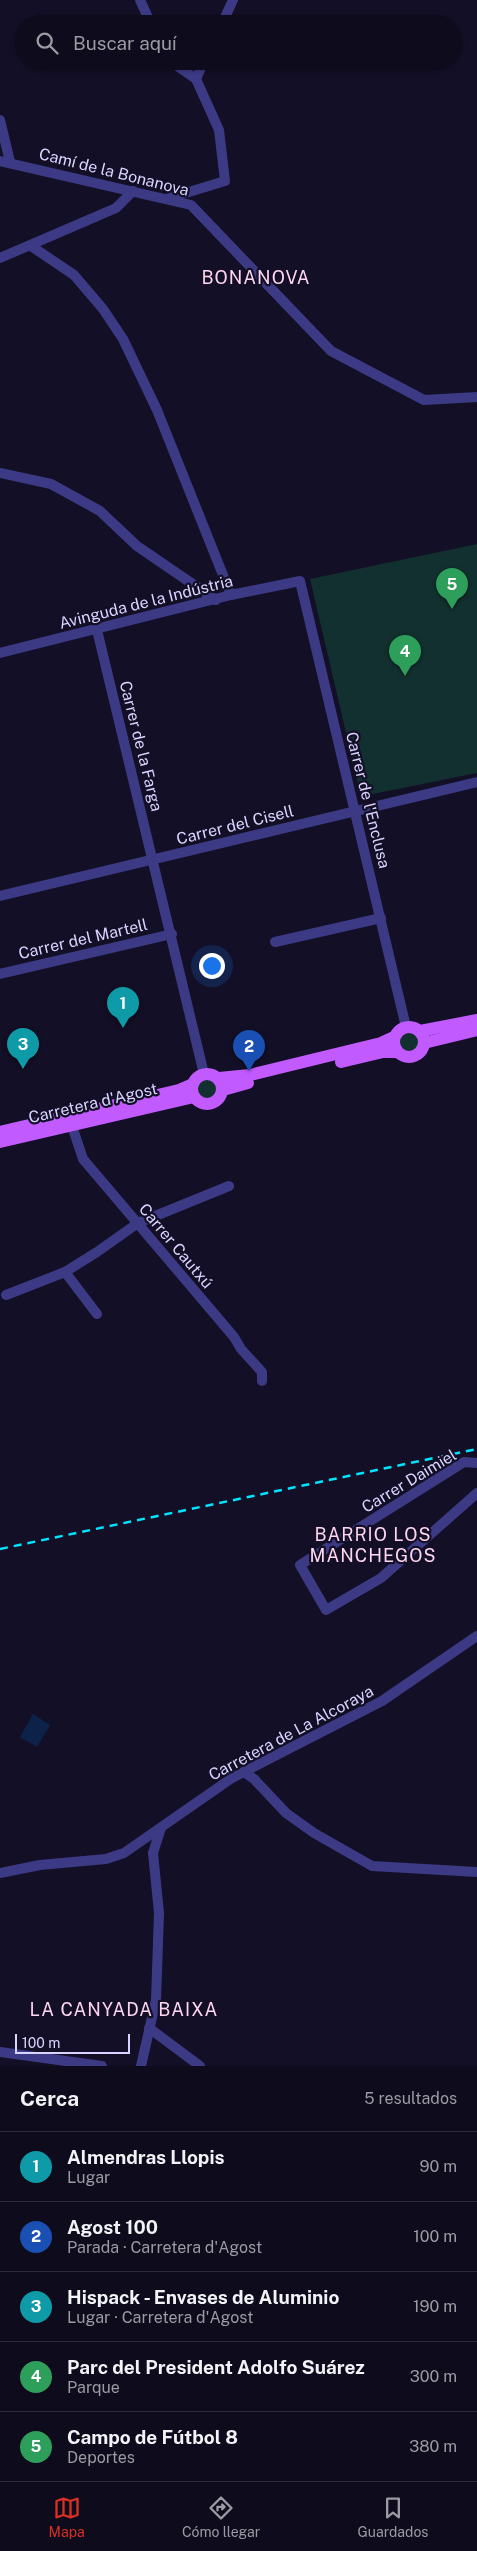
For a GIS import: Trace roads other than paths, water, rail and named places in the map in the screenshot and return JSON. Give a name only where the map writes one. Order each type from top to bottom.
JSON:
[{"type":"main road","points":[[422,1037],[477,1020]]},
{"type":"main road","points":[[221,1084],[250,1075],[381,1043],[394,1037],[397,1032],[406,1027],[422,1037],[477,1030]]},
{"type":"main road","points":[[394,1037],[397,1052]]},
{"type":"main road","points":[[221,1084],[384,1052],[397,1052],[411,1057],[420,1052],[422,1037]]},
{"type":"main road","points":[[209,1073],[221,1084],[219,1099],[211,1104],[202,1103],[194,1091],[197,1078],[204,1074],[209,1073]]},
{"type":"main road","name":"Carretera d'Agost","points":[[0,1132],[179,1090],[194,1091]]},
{"type":"main road","name":"Carretera d'Agost","points":[[0,1142],[72,1126],[194,1091]]},
{"type":"street","points":[[140,0],[147,15]]},
{"type":"street","points":[[226,15],[234,0]]},
{"type":"street","points":[[166,199],[225,181],[219,130],[196,79],[183,70]]},
{"type":"street","points":[[196,79],[200,70]]},
{"type":"street","points":[[0,120],[5,161]]},
{"type":"street","name":"Camí de la Bonanova","points":[[5,161],[191,205],[332,350],[424,400],[477,397]]},
{"type":"street","points":[[0,258],[116,208],[133,191]]},
{"type":"street","points":[[31,246],[74,275],[103,309],[123,339],[157,410],[230,596]]},
{"type":"street","points":[[0,473],[50,484],[100,511],[137,546],[216,600]]},
{"type":"street","name":"Avinguda de la Indústria","points":[[0,653],[230,596],[300,582]]},
{"type":"street","name":"Carrer de l'Enclusa","points":[[300,582],[406,1027]]},
{"type":"street","name":"Carrer de la Farga","points":[[97,630],[172,934],[204,1074]]},
{"type":"street","name":"Carrer del Cisell","points":[[0,896],[477,782]]},
{"type":"street","points":[[275,942],[381,918]]},
{"type":"street","name":"Carrer del Martell","points":[[0,974],[172,934]]},
{"type":"street","name":"Carrer Cautxú","points":[[72,1126],[83,1159],[234,1337],[241,1349],[262,1372],[262,1381]]},
{"type":"street","points":[[6,1295],[65,1272],[98,1252],[138,1223],[229,1186]]},
{"type":"street","points":[[65,1272],[97,1314]]},
{"type":"street","name":"Carrer Daimiel","points":[[477,1463],[464,1462],[455,1467],[300,1565],[326,1610],[382,1578],[477,1493]]},
{"type":"street","name":"Carretera de La Alcoraya","points":[[0,1873],[40,1865],[110,1858],[138,1845],[244,1772],[382,1701],[477,1636]]},
{"type":"street","points":[[244,1772],[254,1779],[286,1813],[314,1833],[372,1866],[477,1872]]},
{"type":"street","points":[[141,2066],[156,2000],[159,1913],[153,1853],[161,1828]]},
{"type":"street","points":[[150,2028],[200,2066]]},
{"type":"street","points":[[0,2052],[102,2066]]},
{"type":"water","points":[[33,1714],[50,1725],[37,1747],[20,1737]]},
{"type":"railway","points":[[0,1549],[477,1449]]},
{"type":"place","name":"Campo de Fútbol 8","points":[[452,609]]},
{"type":"place","name":"Parc del President Adolfo Suárez","points":[[405,676]]},
{"type":"place","name":"Almendras Llopis","points":[[123,1028]]},
{"type":"place","name":"Hispack - Envases de Aluminio","points":[[23,1069]]},
{"type":"place","name":"Agost 100","points":[[249,1071]]},
{"type":"district","name":"BONANOVA","points":[[256,277]]},
{"type":"district","name":"BARRIO LOS MANCHEGOS","points":[[373,1544]]},
{"type":"district","name":"LA CANYADA BAIXA","points":[[124,2009]]}]
